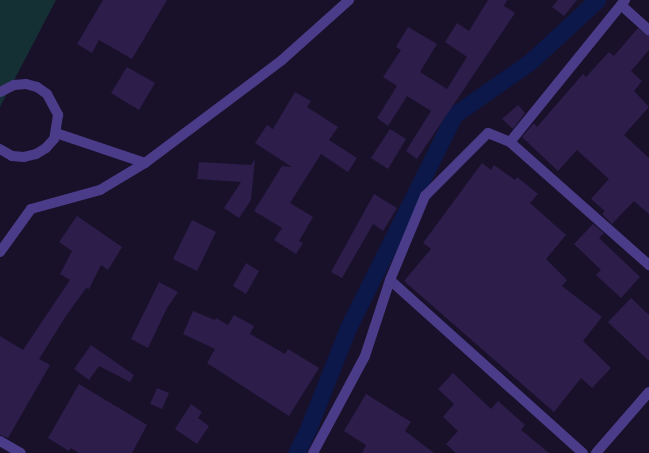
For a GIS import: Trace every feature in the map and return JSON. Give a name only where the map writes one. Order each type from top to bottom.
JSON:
[{"type":"street","points":[[0,252],[31,209],[100,190],[145,163],[282,60],[349,0]]},
{"type":"street","points":[[510,142],[623,2],[649,30]]},
{"type":"street","points":[[0,92],[14,85],[26,84],[47,94],[58,115],[56,133],[46,148],[36,154],[24,157],[0,151]]},
{"type":"street","points":[[56,133],[145,163]]},
{"type":"street","points":[[313,453],[366,356],[390,280],[425,196],[488,133],[510,142],[649,265]]},
{"type":"street","points":[[390,280],[583,453]]},
{"type":"street","points":[[596,453],[649,392]]},
{"type":"street","points":[[0,441],[21,453]]},
{"type":"green space","points":[[0,0],[56,0],[0,107]]},
{"type":"building","points":[[103,0],[167,0],[132,59],[99,40],[92,53],[77,44]]},
{"type":"building","points":[[488,0],[507,0],[504,6],[515,13],[417,159],[406,151],[431,111],[407,96],[388,126],[377,118],[397,86],[383,77],[401,50],[396,47],[408,27],[437,44],[420,72],[447,89],[467,57],[445,42],[457,23],[469,31]]},
{"type":"building","points":[[558,0],[577,0],[564,16],[552,7]]},
{"type":"building","points":[[638,28],[649,36],[649,50],[631,71],[642,81],[634,91],[649,107],[624,135],[649,158],[649,214],[634,201],[612,224],[602,214],[605,211],[591,199],[609,179],[577,150],[558,171],[522,137],[534,123],[537,127],[583,74],[586,77],[609,52],[614,56]]},
{"type":"building","points":[[127,67],[155,83],[139,110],[111,93]]},
{"type":"building","points":[[295,92],[311,101],[307,107],[338,127],[329,140],[357,158],[348,172],[321,154],[290,203],[313,217],[299,241],[303,243],[296,254],[274,240],[282,228],[254,211],[282,166],[292,167],[255,143],[267,125],[273,129]]},
{"type":"building","points":[[518,105],[525,113],[513,129],[502,119]]},
{"type":"building","points":[[390,129],[406,139],[388,169],[371,158]]},
{"type":"building","points":[[255,159],[251,200],[239,218],[224,208],[241,182],[197,179],[199,162],[251,165]]},
{"type":"building","points":[[482,163],[491,170],[494,165],[515,180],[517,177],[538,194],[530,203],[566,235],[546,259],[567,280],[562,286],[602,317],[583,341],[611,368],[592,388],[581,378],[554,412],[404,281],[431,249],[423,243]]},
{"type":"building","points":[[374,194],[397,208],[383,231],[373,224],[342,278],[331,272]]},
{"type":"building","points":[[77,216],[122,247],[108,270],[101,265],[89,289],[86,288],[66,316],[39,359],[50,365],[8,438],[0,435],[0,336],[23,350],[70,280],[60,274],[72,251],[59,242]]},
{"type":"building","points":[[192,220],[216,232],[197,271],[173,259]]},
{"type":"building","points":[[593,224],[604,233],[599,238],[640,277],[621,298],[596,275],[601,270],[574,244]]},
{"type":"building","points":[[246,263],[259,271],[246,294],[233,286]]},
{"type":"building","points":[[159,282],[178,292],[167,308],[148,348],[131,339]]},
{"type":"building","points":[[631,298],[649,315],[649,361],[608,322]]},
{"type":"building","points":[[193,311],[215,320],[216,318],[228,325],[234,315],[254,326],[250,334],[285,354],[288,349],[319,368],[289,416],[207,363],[215,349],[183,334]]},
{"type":"building","points":[[91,345],[134,375],[130,382],[99,366],[89,380],[74,369]]},
{"type":"building","points":[[453,373],[491,409],[498,401],[525,425],[521,430],[549,453],[456,453],[446,444],[458,431],[443,417],[454,404],[438,389]]},
{"type":"building","points":[[79,384],[147,425],[132,453],[79,453],[71,448],[69,451],[48,438]]},
{"type":"building","points":[[157,388],[169,393],[162,409],[150,404]]},
{"type":"building","points":[[366,394],[411,422],[405,431],[434,453],[362,453],[366,445],[344,431]]},
{"type":"building","points":[[191,404],[202,412],[198,418],[209,426],[197,444],[175,429]]},
{"type":"waterway","points":[[296,453],[308,429],[348,328],[454,115],[531,61],[597,0]]}]
